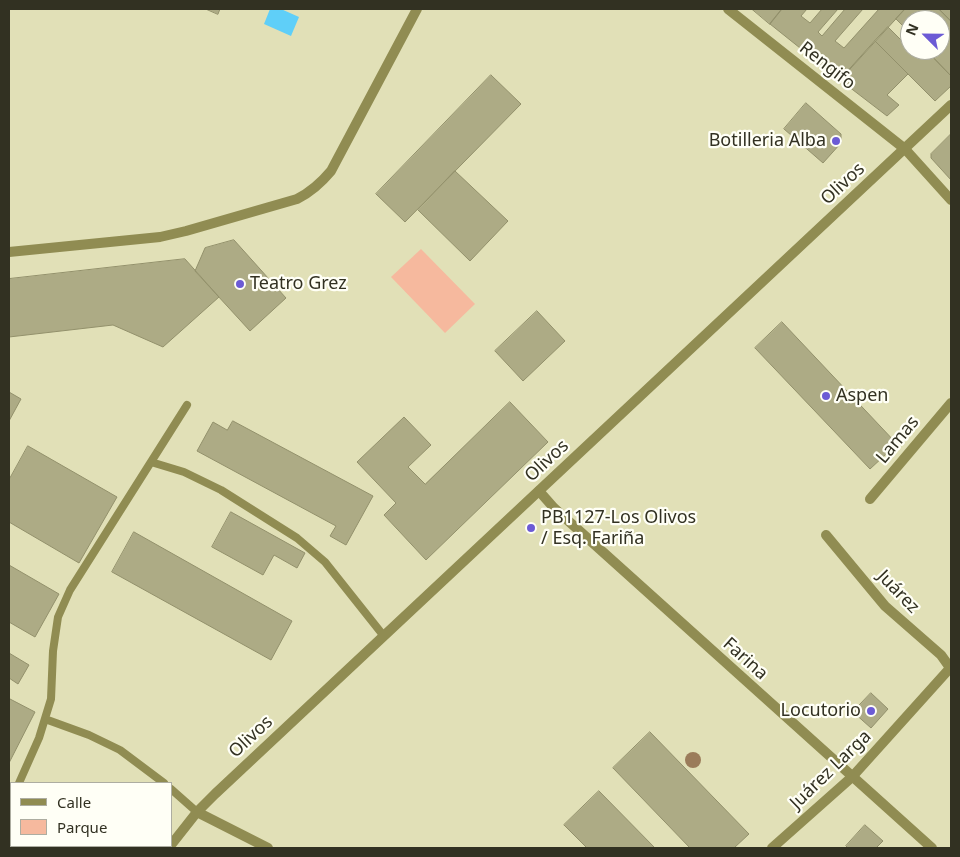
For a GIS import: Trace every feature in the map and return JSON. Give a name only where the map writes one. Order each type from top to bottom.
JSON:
[{"type":"street","points":[[9,252],[139,240],[177,233],[296,199],[308,193],[331,171],[416,9]]},
{"type":"street","name":"Rengifo","points":[[728,9],[905,149]]},
{"type":"street","name":"Olivos","points":[[172,843],[197,812],[951,105]]},
{"type":"street","points":[[905,149],[951,200]]},
{"type":"street","name":"Lamas","points":[[870,499],[951,403]]},
{"type":"street","name":"Farina","points":[[539,491],[554,508],[932,848]]},
{"type":"street","name":"Juárez","points":[[826,535],[885,606],[941,655],[951,668]]},
{"type":"street","name":"Juárez Larga","points":[[772,848],[852,777],[951,668]]},
{"type":"street","points":[[197,812],[268,848]]},
{"type":"lane","points":[[19,782],[39,738],[51,699],[52,651],[58,617],[70,590],[187,405]]},
{"type":"lane","points":[[151,462],[184,472],[220,490],[297,538],[325,562],[384,635]]},
{"type":"lane","points":[[45,719],[89,735],[120,750],[163,782]]},
{"type":"lane","points":[[172,790],[197,812]]},
{"type":"green space","points":[[421,249],[475,304],[445,333],[391,277]]},
{"type":"water","points":[[270,9],[281,9],[299,17],[291,36],[264,24]]},
{"type":"building","points":[[206,9],[220,9],[218,14]]},
{"type":"building","points":[[752,9],[782,9],[770,24]]},
{"type":"building","points":[[782,9],[807,9],[801,16],[810,23],[822,9],[838,9],[818,32],[822,36],[845,9],[863,9],[835,41],[844,48],[879,9],[905,9],[900,10],[900,14],[840,80],[770,24]]},
{"type":"building","points":[[939,9],[940,10],[904,10]]},
{"type":"building","points":[[951,9],[951,21],[950,10],[940,10]]},
{"type":"building","points":[[900,15],[900,23],[896,19]]},
{"type":"building","points":[[950,20],[951,21],[951,76],[936,60],[950,60]]},
{"type":"building","points":[[888,27],[900,39],[900,60],[936,60],[951,76],[951,86],[935,101],[875,41]]},
{"type":"building","points":[[875,41],[908,74],[887,95],[899,105],[887,116],[840,80]]},
{"type":"building","points":[[491,75],[521,104],[405,222],[376,194]]},
{"type":"building","points":[[806,103],[841,134],[841,143],[823,163],[784,129]]},
{"type":"building","points":[[951,134],[951,180],[931,158],[931,154]]},
{"type":"building","points":[[455,171],[508,221],[470,261],[418,210]]},
{"type":"building","name":"Teatro Grez","points":[[234,240],[286,298],[250,331],[195,271],[205,248]]},
{"type":"building","points":[[185,259],[219,297],[163,347],[113,325],[9,337],[9,279]]},
{"type":"building","points":[[537,311],[565,341],[523,381],[495,351]]},
{"type":"building","name":"Aspen","points":[[782,322],[897,444],[870,469],[755,348]]},
{"type":"building","points":[[9,392],[21,399],[9,421]]},
{"type":"building","points":[[510,402],[548,442],[426,560],[384,515],[396,503],[357,462],[404,417],[431,445],[408,467],[425,484]]},
{"type":"building","points":[[233,421],[373,496],[346,545],[330,536],[336,526],[197,451],[213,422],[227,430]]},
{"type":"building","points":[[28,446],[117,497],[79,563],[9,522],[9,480]]},
{"type":"building","points":[[231,512],[305,553],[297,568],[274,555],[263,575],[212,547]]},
{"type":"building","points":[[134,532],[292,621],[271,660],[112,572]]},
{"type":"building","points":[[9,565],[59,594],[35,637],[9,622]]},
{"type":"building","points":[[9,653],[29,665],[18,684],[9,678]]},
{"type":"building","name":"Locutorio","points":[[871,693],[888,709],[871,728],[853,712]]},
{"type":"building","points":[[10,699],[35,712],[9,763],[9,701]]},
{"type":"building","points":[[650,732],[749,834],[734,848],[690,848],[613,768]]},
{"type":"building","points":[[599,791],[655,848],[587,848],[564,825]]},
{"type":"building","points":[[865,825],[883,841],[876,848],[848,848],[846,846]]},
{"type":"place","name":"Botilleria Alba","points":[[836,141]]},
{"type":"place","name":"Teatro Grez","points":[[240,284]]},
{"type":"place","name":"Aspen","points":[[826,396]]},
{"type":"place","name":"PB1127-Los Olivos / Esq. Fariña","points":[[531,528]]},
{"type":"place","name":"Locutorio","points":[[871,711]]}]
